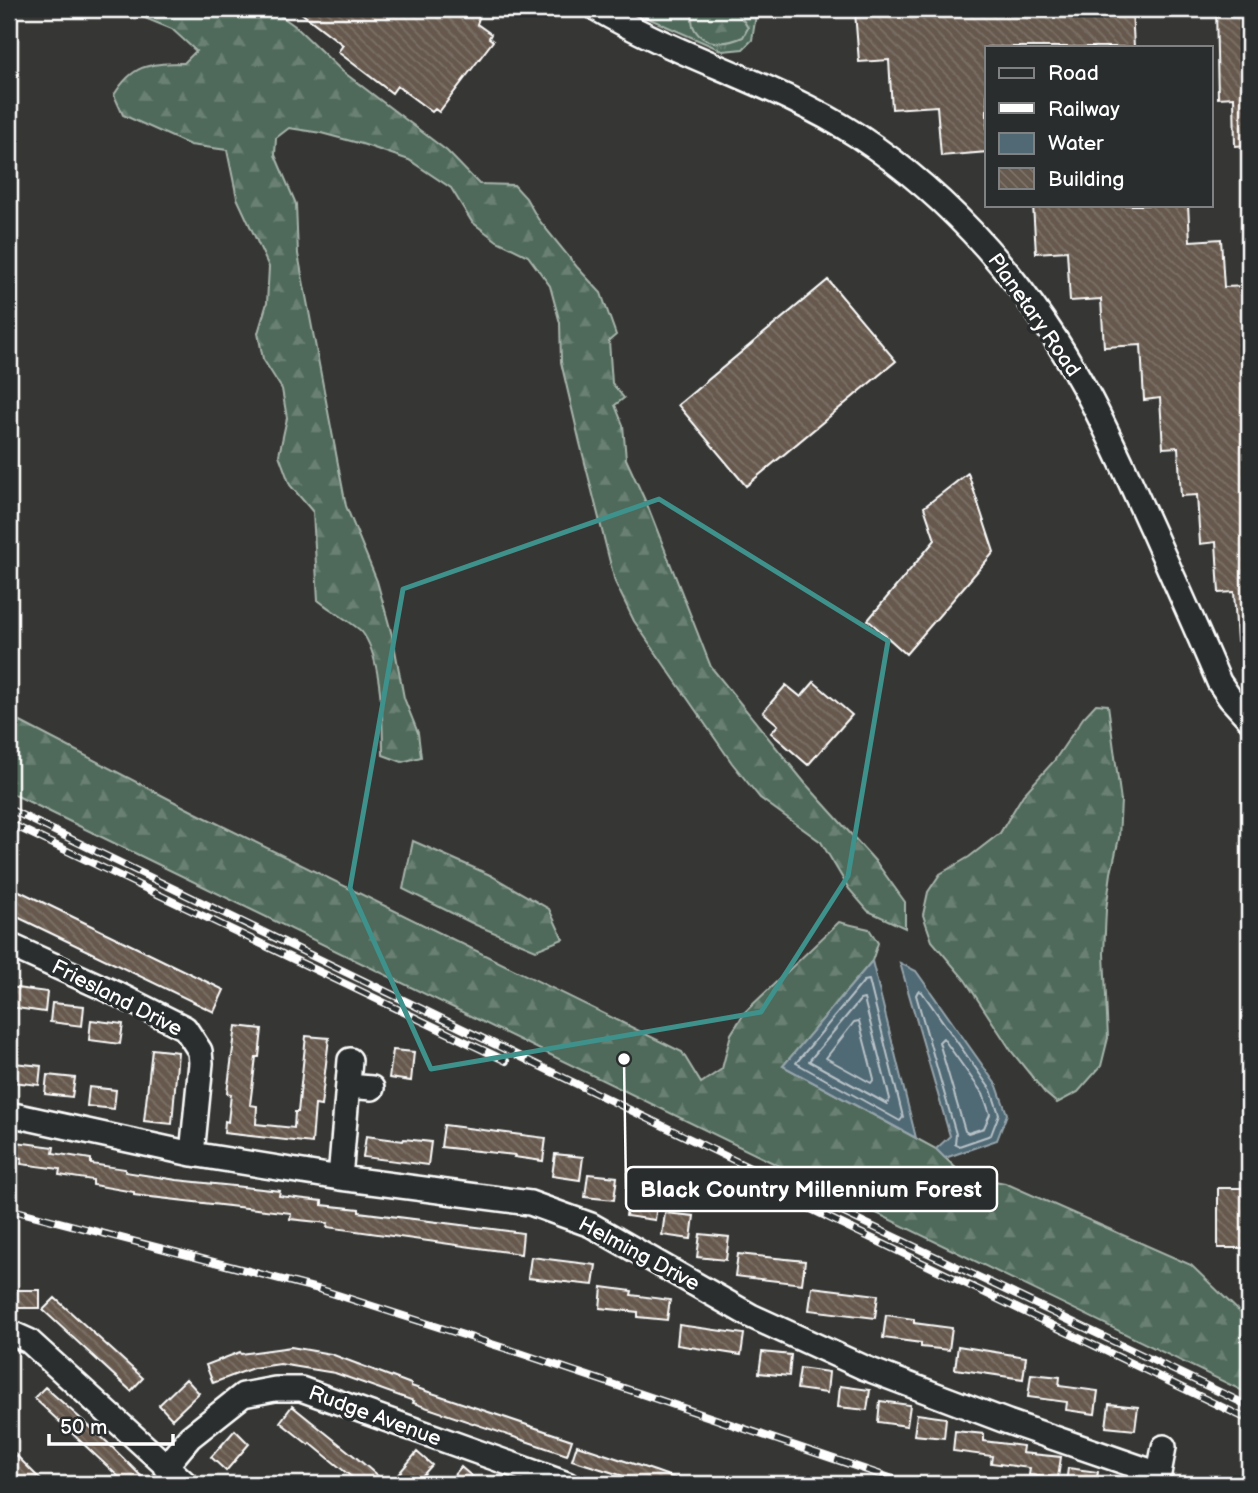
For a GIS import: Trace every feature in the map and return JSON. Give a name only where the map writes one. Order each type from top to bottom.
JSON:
[{"type":"street","name":"Planetary Road","points":[[597,9],[663,43],[757,82],[858,136],[916,180],[978,237],[1011,276],[1085,388],[1129,479],[1219,682],[1249,719]]},
{"type":"street","name":"Friesland Drive","points":[[9,945],[185,1028],[194,1038],[200,1051],[201,1063],[192,1154]]},
{"type":"street","points":[[340,1178],[350,1060]]},
{"type":"street","points":[[348,1086],[372,1088]]},
{"type":"street","name":"Helming Drive","points":[[9,1114],[192,1154],[340,1178],[530,1203],[591,1225],[751,1316],[865,1368],[1158,1479],[1164,1447]]},
{"type":"street","points":[[9,1332],[29,1341],[164,1467],[186,1484]]},
{"type":"street","name":"Rudge Avenue","points":[[164,1467],[190,1437],[243,1395],[275,1389],[302,1389],[340,1405],[566,1484]]},
{"type":"highlighted area","points":[[659,499],[888,641],[848,876],[761,1012],[431,1069],[350,888],[403,589]]},
{"type":"green space","points":[[123,9],[271,9],[295,26],[342,71],[447,151],[479,184],[514,185],[526,198],[538,219],[601,293],[616,335],[609,341],[612,383],[624,398],[615,405],[623,425],[626,459],[648,507],[711,667],[805,783],[876,862],[905,902],[905,928],[868,911],[849,889],[821,842],[760,798],[732,763],[634,621],[615,582],[580,443],[561,362],[560,323],[550,286],[528,256],[497,241],[472,222],[451,188],[409,160],[321,133],[289,128],[276,138],[275,155],[296,204],[298,254],[346,506],[377,581],[393,639],[404,698],[418,733],[421,757],[402,762],[383,755],[380,691],[374,657],[362,632],[318,600],[313,512],[290,485],[279,455],[287,418],[282,389],[263,359],[258,333],[267,303],[269,267],[237,198],[227,150],[190,145],[123,115],[114,95],[128,77],[143,67],[184,63],[196,51],[172,29]]},
{"type":"green space","points":[[627,9],[757,9],[752,40],[743,49],[723,51]]},
{"type":"green space","points":[[697,9],[733,11],[748,28],[743,37],[733,41],[708,41],[698,34],[693,25],[692,20]]},
{"type":"green space","points":[[1096,704],[1108,705],[1121,801],[1119,838],[1106,910],[1104,954],[1108,1038],[1101,1066],[1078,1092],[1057,1103],[1045,1093],[1012,1052],[965,980],[932,941],[923,915],[928,892],[940,874],[969,857],[1000,833],[1023,795],[1054,761],[1083,718]]},
{"type":"green space","points":[[9,716],[196,813],[682,1052],[701,1083],[722,1069],[731,1034],[745,1012],[839,922],[869,929],[878,943],[872,961],[783,1066],[936,1149],[963,1175],[1005,1183],[1191,1265],[1249,1321],[1249,1394],[9,792]]},
{"type":"green space","points":[[413,841],[490,875],[549,909],[563,939],[536,950],[476,925],[403,889]]},
{"type":"water","points":[[872,961],[916,1138],[783,1066]]},
{"type":"water","points":[[900,963],[916,971],[997,1086],[1007,1114],[997,1140],[945,1158],[936,1149],[950,1136]]},
{"type":"building","points":[[296,9],[482,9],[477,24],[491,34],[489,38],[493,41],[439,112],[435,109],[432,112],[397,86],[392,93],[338,52],[343,45]]},
{"type":"building","points":[[895,9],[1132,9],[1134,46],[985,46],[985,152],[941,156],[937,106],[892,109],[889,60],[859,62],[855,12]]},
{"type":"building","points":[[1216,9],[1249,9],[1249,145],[1235,146],[1234,97],[1218,98]]},
{"type":"building","points":[[1033,206],[1188,206],[1190,241],[1221,239],[1224,287],[1249,286],[1249,640],[1237,641],[1234,592],[1219,593],[1216,542],[1200,544],[1197,495],[1181,496],[1178,447],[1163,448],[1160,398],[1144,400],[1141,345],[1104,347],[1101,299],[1070,301],[1067,251],[1036,253]]},
{"type":"building","points":[[828,280],[896,361],[746,486],[678,405]]},
{"type":"building","points":[[968,473],[994,552],[906,654],[868,620],[935,540],[924,507]]},
{"type":"building","points":[[814,682],[852,715],[808,765],[771,733],[778,725],[763,712],[786,685],[801,697]]},
{"type":"building","points":[[9,886],[224,990],[214,1012],[9,913]]},
{"type":"building","points":[[9,987],[47,992],[45,1012],[9,1007]]},
{"type":"building","points":[[52,1003],[84,1006],[82,1026],[50,1022]]},
{"type":"building","points":[[91,1020],[123,1024],[120,1044],[89,1040]]},
{"type":"building","points":[[236,1026],[262,1029],[250,1105],[257,1106],[256,1124],[294,1128],[306,1036],[329,1038],[321,1106],[315,1105],[312,1143],[224,1133],[225,1121],[228,1122],[231,1094],[227,1093]]},
{"type":"building","points":[[152,1049],[178,1052],[172,1124],[144,1121]]},
{"type":"building","points":[[393,1050],[414,1052],[411,1081],[389,1078]]},
{"type":"building","points":[[14,1063],[41,1066],[39,1085],[12,1082]]},
{"type":"building","points":[[47,1075],[75,1078],[72,1097],[45,1094]]},
{"type":"building","points":[[89,1087],[116,1090],[114,1109],[87,1106]]},
{"type":"building","points":[[444,1125],[546,1138],[543,1161],[514,1157],[515,1155],[441,1147]]},
{"type":"building","points":[[366,1136],[431,1142],[428,1165],[363,1157]]},
{"type":"building","points":[[9,1141],[54,1147],[53,1153],[91,1159],[91,1164],[125,1169],[125,1172],[280,1191],[279,1196],[322,1201],[322,1205],[359,1209],[359,1212],[523,1233],[521,1254],[327,1227],[328,1223],[290,1219],[291,1213],[134,1195],[134,1192],[93,1185],[93,1180],[59,1175],[60,1169],[21,1164],[22,1158],[9,1157]]},
{"type":"building","points":[[555,1154],[583,1157],[580,1180],[552,1176]]},
{"type":"building","points":[[588,1174],[617,1177],[614,1200],[585,1197]]},
{"type":"building","points":[[1218,1188],[1249,1188],[1249,1248],[1218,1248]]},
{"type":"building","points":[[629,1193],[658,1197],[655,1220],[626,1216]]},
{"type":"building","points":[[665,1213],[694,1216],[691,1239],[662,1235]]},
{"type":"building","points":[[700,1234],[729,1237],[726,1260],[697,1257]]},
{"type":"building","points":[[738,1254],[805,1261],[802,1284],[735,1276]]},
{"type":"building","points":[[531,1257],[596,1265],[593,1285],[528,1278]]},
{"type":"building","points":[[602,1287],[632,1291],[631,1295],[670,1300],[667,1320],[638,1317],[638,1312],[600,1308]]},
{"type":"building","points":[[812,1287],[878,1295],[875,1318],[809,1310]]},
{"type":"building","points":[[9,1290],[40,1290],[40,1308],[9,1308]]},
{"type":"building","points":[[55,1298],[143,1378],[131,1391],[43,1310]]},
{"type":"building","points":[[886,1315],[914,1319],[914,1323],[952,1328],[949,1350],[883,1338]]},
{"type":"building","points":[[679,1325],[744,1334],[741,1355],[677,1345]]},
{"type":"building","points":[[958,1346],[1026,1357],[1023,1379],[955,1369]]},
{"type":"building","points":[[291,1347],[331,1354],[411,1386],[572,1440],[567,1455],[413,1403],[414,1401],[335,1373],[280,1364],[253,1368],[213,1383],[206,1365],[240,1352]]},
{"type":"building","points":[[762,1352],[791,1355],[789,1376],[759,1373]]},
{"type":"building","points":[[800,1368],[829,1372],[827,1393],[797,1389]]},
{"type":"building","points":[[1031,1374],[1060,1377],[1059,1386],[1098,1391],[1095,1414],[1066,1410],[1067,1402],[1028,1397]]},
{"type":"building","points":[[186,1379],[199,1393],[172,1419],[159,1405]]},
{"type":"building","points":[[840,1386],[870,1390],[867,1410],[838,1407]]},
{"type":"building","points":[[45,1387],[149,1484],[128,1484],[121,1479],[34,1398]]},
{"type":"building","points":[[880,1401],[910,1405],[907,1426],[878,1422]]},
{"type":"building","points":[[1109,1404],[1138,1407],[1135,1430],[1106,1427]]},
{"type":"building","points":[[292,1406],[387,1484],[360,1484],[280,1422]]},
{"type":"building","points":[[917,1414],[946,1418],[944,1438],[914,1435]]},
{"type":"building","points":[[235,1430],[249,1444],[226,1471],[211,1457]]},
{"type":"building","points":[[955,1431],[984,1434],[984,1441],[1023,1446],[1022,1453],[1061,1457],[1058,1478],[1029,1475],[1030,1468],[991,1463],[992,1456],[953,1451]]},
{"type":"building","points":[[577,1445],[686,1482],[649,1484],[572,1460]]},
{"type":"building","points":[[9,1448],[45,1484],[15,1484],[18,1481],[9,1471]]},
{"type":"building","points":[[417,1452],[432,1465],[415,1484],[390,1484]]},
{"type":"building","points":[[461,1467],[481,1484],[446,1484]]},
{"type":"building","points":[[1068,1468],[1098,1472],[1096,1484],[1066,1484]]},
{"type":"railway","points":[[9,809],[1249,1406]]},
{"type":"railway","points":[[9,823],[506,1061]]},
{"type":"railway","points":[[767,1188],[1249,1420]]},
{"type":"railway","points":[[9,1209],[322,1290],[523,1354],[908,1484]]},
{"type":"place","name":"Black Country Millennium Forest","points":[[624,1059]]}]
